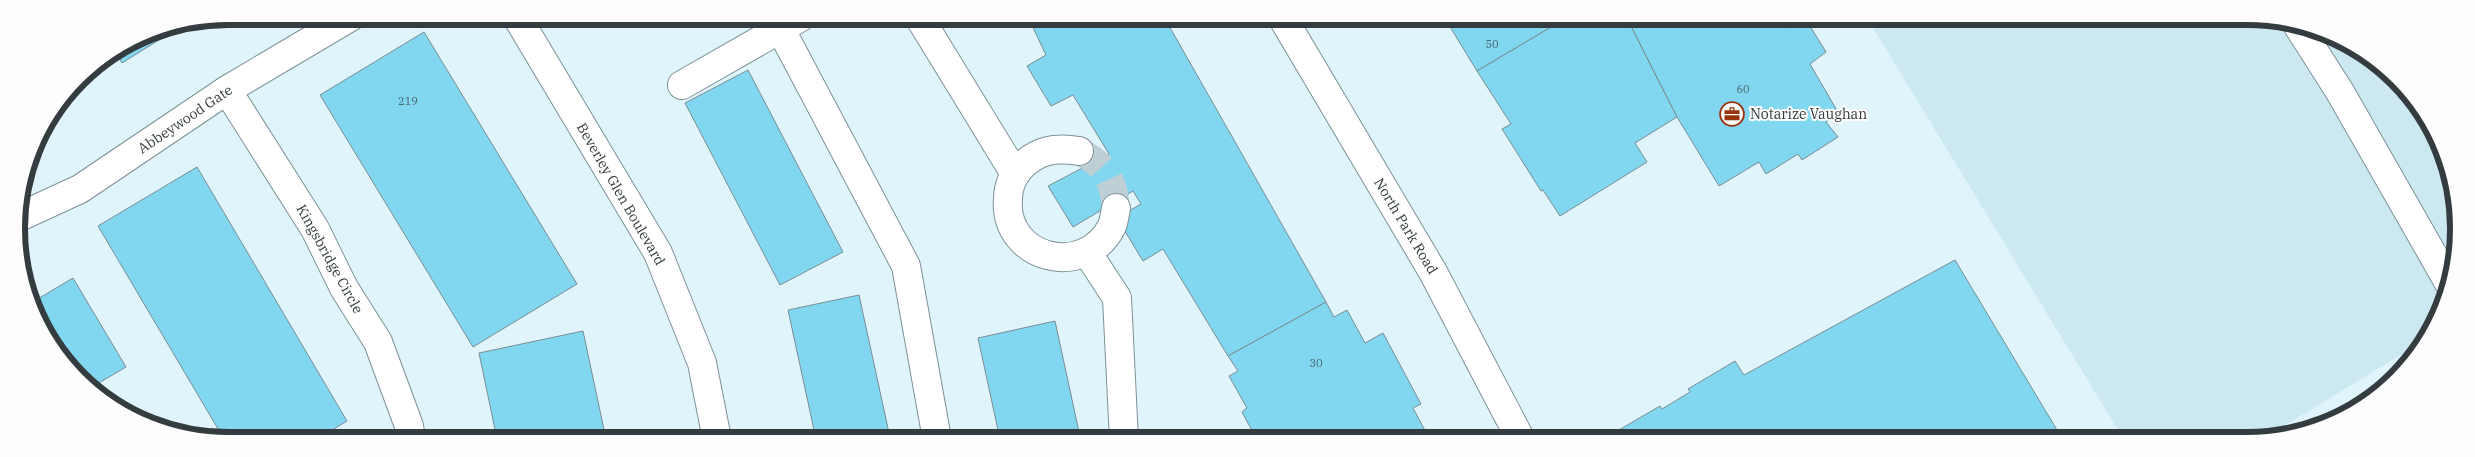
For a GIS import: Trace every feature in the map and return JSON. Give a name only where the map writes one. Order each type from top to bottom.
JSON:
[{"type":"street","name":"Abbeywood Gate","points":[[25,214],[80,189],[226,90],[337,25]]},
{"type":"street","name":"Beverley Glen Boulevard","points":[[522,25],[658,253],[702,363],[716,432]]},
{"type":"street","points":[[682,85],[787,25]]},
{"type":"street","points":[[791,25],[906,266],[937,432]]},
{"type":"street","points":[[925,25],[1015,174]]},
{"type":"street","name":"North Park Road","points":[[1287,25],[1433,272],[1517,432]]},
{"type":"street","points":[[2303,33],[2340,92],[2444,275]]},
{"type":"street","name":"Kingsbridge Circle","points":[[226,90],[316,229],[344,288],[378,342],[410,426],[410,432]]},
{"type":"street","points":[[1078,151],[1060,148],[1043,151],[1027,160],[1015,174],[1008,190],[1007,208],[1011,226],[1022,240],[1036,251],[1053,257],[1071,258],[1087,252],[1102,240],[1112,225],[1116,208]]},
{"type":"street","points":[[1087,252],[1117,298],[1124,432]]},
{"type":"shaded area","points":[[1871,25],[2260,25],[2286,29],[2324,40],[2360,59],[2399,94],[2416,115],[2435,151],[2443,176],[2450,215],[2450,242],[2443,281],[2435,306],[2423,330],[2410,350],[2279,429],[2260,432],[2119,432]]},
{"type":"building","points":[[1032,25],[1169,25],[1326,302],[1228,356],[1163,249],[1143,261],[1117,218],[1141,204],[1133,191],[1073,227],[1048,186],[1109,154],[1073,95],[1051,106],[1027,66],[1046,55]]},
{"type":"building","points":[[1449,25],[1555,25],[1477,71]]},
{"type":"building","points":[[1555,25],[1631,26],[1677,117],[1635,143],[1647,162],[1560,216],[1543,190],[1541,191],[1502,129],[1511,124],[1477,71]]},
{"type":"building","points":[[1786,25],[1788,28],[1793,25],[1809,25],[1826,52],[1810,64],[1839,114],[1826,122],[1838,137],[1802,160],[1798,154],[1766,174],[1759,162],[1719,186],[1677,117],[1631,26]]},
{"type":"building","points":[[424,32],[577,284],[473,347],[320,95]]},
{"type":"building","points":[[168,35],[122,63],[118,57],[151,40]]},
{"type":"building","points":[[748,70],[843,252],[780,285],[685,103]]},
{"type":"building","points":[[197,167],[347,421],[329,432],[220,432],[98,226]]},
{"type":"building","points":[[1955,260],[2058,432],[1615,432],[1660,406],[1662,409],[1690,392],[1688,389],[1735,361],[1744,375]]},
{"type":"building","points":[[73,278],[126,367],[97,384],[76,363],[59,342],[38,299]]},
{"type":"building","points":[[859,295],[889,432],[814,432],[788,310]]},
{"type":"building","points":[[1326,302],[1334,317],[1347,310],[1365,343],[1383,333],[1421,404],[1413,408],[1426,432],[1253,432],[1242,412],[1247,408],[1229,376],[1238,371],[1228,356]]},
{"type":"building","points":[[1055,321],[1079,432],[998,432],[978,338]]},
{"type":"building","points":[[583,331],[605,432],[496,432],[479,353]]},
{"type":"tunnel","points":[[1079,151],[1101,167],[1110,180],[1116,208]]},
{"type":"place","name":"Notarize Vaughan","points":[[1732,114]]}]
